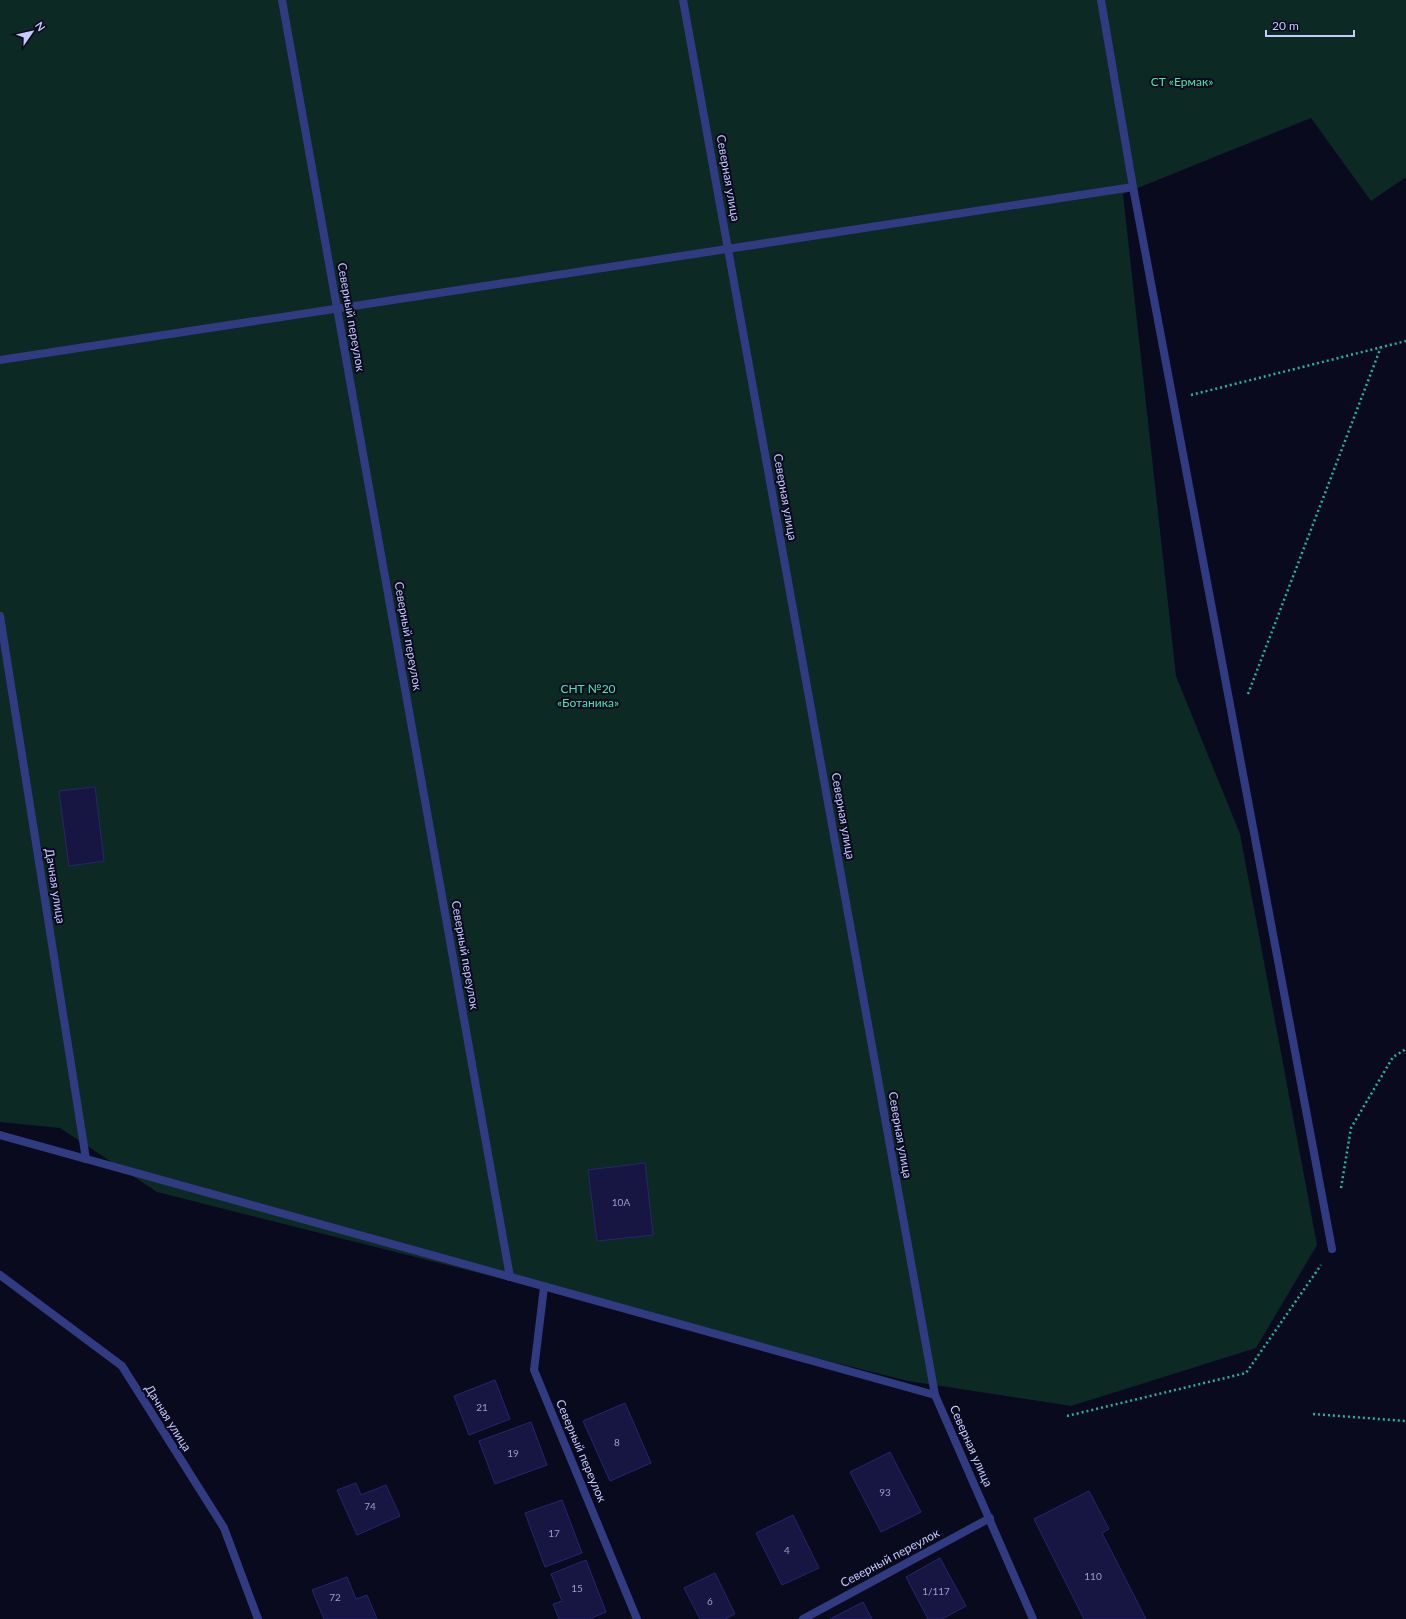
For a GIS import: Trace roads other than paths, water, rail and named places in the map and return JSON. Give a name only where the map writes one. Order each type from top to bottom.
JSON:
[{"type":"street","name":"Северный переулок","points":[[282,0],[510,1277]]},
{"type":"street","name":"Северная улица","points":[[684,0],[935,1395],[1033,1619]]},
{"type":"street","points":[[1101,0],[1133,187],[1332,1249]]},
{"type":"street","points":[[0,360],[1133,187]]},
{"type":"street","name":"Дачная улица","points":[[0,616],[86,1159]]},
{"type":"street","points":[[0,1135],[935,1395]]},
{"type":"street","name":"Дачная улица","points":[[0,1275],[122,1366],[224,1528],[258,1619]]},
{"type":"street","name":"Северный переулок","points":[[544,1287],[534,1370],[637,1619]]},
{"type":"street","name":"Северный переулок","points":[[803,1619],[990,1518]]},
{"type":"park label","name":"СТ «Ермак»","points":[[1182,82]]},
{"type":"park label","name":"СНТ №20 «Ботаника»","points":[[588,696]]}]
